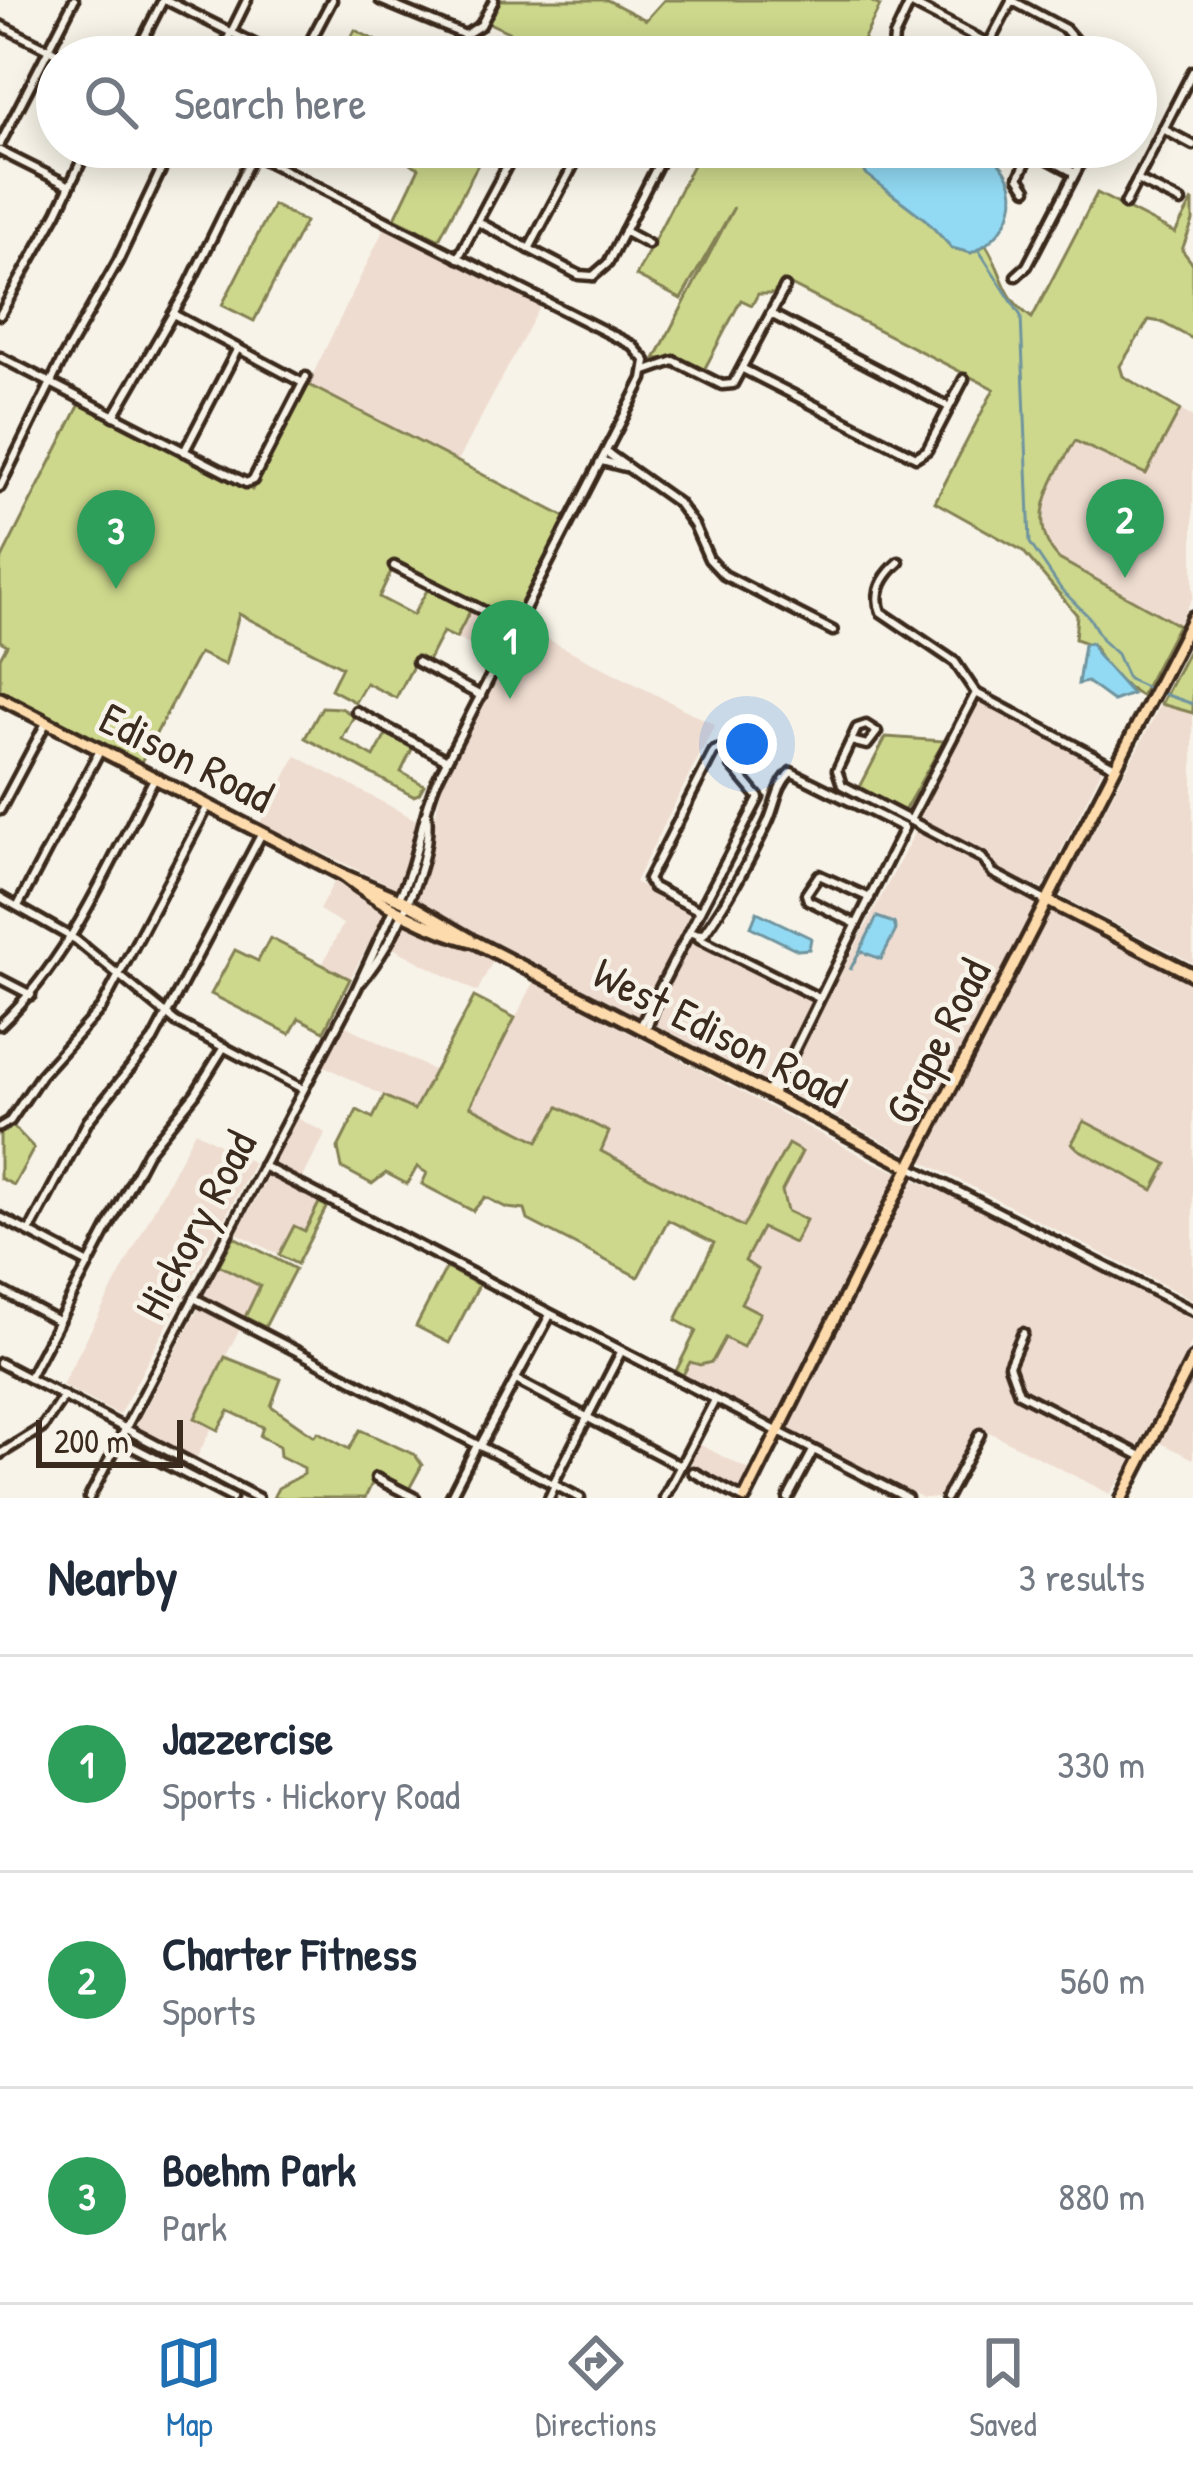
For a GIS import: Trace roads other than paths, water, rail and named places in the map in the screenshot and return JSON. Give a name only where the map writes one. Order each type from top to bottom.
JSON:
[{"type":"main road","name":"Grape Road","points":[[744,1498],[1193,616]]},
{"type":"main road","name":"Edison Road","points":[[0,698],[400,904]]},
{"type":"main road","points":[[1046,901],[1193,975]]},
{"type":"main road","name":"West Edison Road","points":[[400,904],[910,1167]]},
{"type":"main road","points":[[1122,1498],[1193,1359]]},
{"type":"street","points":[[56,36],[74,0]]},
{"type":"street","points":[[145,36],[165,0],[239,36]]},
{"type":"street","points":[[229,36],[247,0]]},
{"type":"street","points":[[313,36],[332,0]]},
{"type":"street","points":[[380,0],[460,35],[475,32],[494,0]]},
{"type":"street","points":[[993,36],[1012,0],[1060,25],[1070,36]]},
{"type":"street","points":[[894,36],[911,2],[974,36]]},
{"type":"street","points":[[0,25],[36,43]]},
{"type":"street","points":[[36,76],[0,148],[36,168]]},
{"type":"street","points":[[1157,140],[1192,77]]},
{"type":"street","points":[[1162,130],[1193,145]]},
{"type":"street","points":[[37,168],[70,186]]},
{"type":"street","points":[[0,315],[78,168]]},
{"type":"street","points":[[0,487],[162,168]]},
{"type":"street","points":[[114,416],[173,314],[246,168]]},
{"type":"street","points":[[285,168],[632,345],[644,356],[646,369],[674,361],[727,386],[735,382],[785,287]]},
{"type":"street","points":[[458,258],[507,168]]},
{"type":"street","points":[[529,249],[572,168]]},
{"type":"street","points":[[478,223],[594,278],[605,267],[656,168]]},
{"type":"street","points":[[1022,168],[1018,177],[1027,189]]},
{"type":"street","points":[[1067,168],[1076,173]]},
{"type":"street","points":[[1016,276],[1027,266],[1078,168]]},
{"type":"street","points":[[1124,204],[1143,168]]},
{"type":"street","points":[[1137,180],[1181,202]]},
{"type":"street","points":[[624,231],[647,244]]},
{"type":"street","points":[[0,357],[251,482],[304,380],[173,314]]},
{"type":"street","points":[[771,314],[949,406]]},
{"type":"street","points":[[184,452],[237,350]]},
{"type":"street","name":"Hickory Road","points":[[89,1498],[400,904],[447,760],[646,369]]},
{"type":"street","points":[[742,369],[917,457],[927,451],[964,380]]},
{"type":"street","points":[[606,452],[682,507],[718,570],[833,631]]},
{"type":"street","points":[[602,461],[625,466]]},
{"type":"street","points":[[899,562],[878,593],[880,612],[955,662],[976,693],[1115,767]]},
{"type":"street","points":[[394,566],[515,627]]},
{"type":"street","points":[[417,662],[481,696]]},
{"type":"street","points":[[910,820],[976,693]]},
{"type":"street","points":[[356,711],[447,760]]},
{"type":"street","points":[[0,810],[46,722]]},
{"type":"street","points":[[851,741],[837,770],[838,780],[982,859],[994,873],[1046,901]]},
{"type":"street","points":[[18,906],[100,749]]},
{"type":"street","points":[[643,1029],[656,1012],[659,991],[759,798],[732,766],[729,755],[718,749],[648,880],[700,911]]},
{"type":"street","points":[[692,934],[704,934],[727,902],[790,772],[904,827],[791,1059],[769,1094]]},
{"type":"street","points":[[0,1025],[31,994],[71,937],[155,777]]},
{"type":"street","points":[[0,1127],[90,1024],[209,805]]},
{"type":"street","points":[[29,1232],[88,1121],[146,1050],[166,1016],[262,833]]},
{"type":"street","points":[[856,925],[808,900],[811,884],[819,875],[831,877],[870,898]]},
{"type":"street","points":[[0,897],[71,937],[166,1016],[304,1089]]},
{"type":"street","points":[[692,934],[819,998]]},
{"type":"street","points":[[0,979],[31,994]]},
{"type":"street","points":[[29,1378],[147,1153],[195,1094],[224,1047]]},
{"type":"street","points":[[262,1166],[907,1498]]},
{"type":"street","name":"West Edison Road","points":[[910,1167],[1193,1311]]},
{"type":"street","points":[[0,1217],[88,1264]]},
{"type":"street","points":[[0,1290],[58,1321]]},
{"type":"street","points":[[194,1298],[580,1498]]},
{"type":"street","points":[[450,1498],[550,1314]]},
{"type":"street","points":[[1023,1333],[1010,1365],[1010,1377],[1019,1393],[1143,1457]]},
{"type":"street","points":[[549,1498],[621,1351]]},
{"type":"street","points":[[0,1363],[258,1498]]},
{"type":"street","points":[[516,1380],[680,1466]]},
{"type":"street","points":[[0,1454],[42,1429],[64,1396]]},
{"type":"street","points":[[664,1498],[716,1400]]},
{"type":"street","points":[[946,1498],[980,1434]]},
{"type":"street","points":[[129,1445],[232,1498]]},
{"type":"street","points":[[788,1498],[813,1451]]},
{"type":"street","points":[[693,1472],[744,1498]]},
{"type":"street","points":[[376,1478],[415,1498]]},
{"type":"water","points":[[864,168],[1003,168],[1013,200],[1001,230],[971,253],[952,248],[925,219]]},
{"type":"water","points":[[1092,643],[1132,694],[1113,701],[1087,682],[1078,684],[1084,644]]},
{"type":"water","points":[[757,912],[811,938],[809,949],[798,950],[751,927]]},
{"type":"water","points":[[877,917],[894,923],[896,930],[881,959],[860,951],[850,970]]},
{"type":"waterway","points":[[978,249],[1021,316],[1030,543],[1061,589],[1117,654],[1128,679],[1148,688]]},
{"type":"waterway","points":[[1161,693],[1193,704]]},
{"type":"place","name":"Charter Fitness","points":[[1125,578]]},
{"type":"place","name":"Boehm Park","points":[[116,589]]},
{"type":"place","name":"Jazzercise","points":[[510,699]]}]
